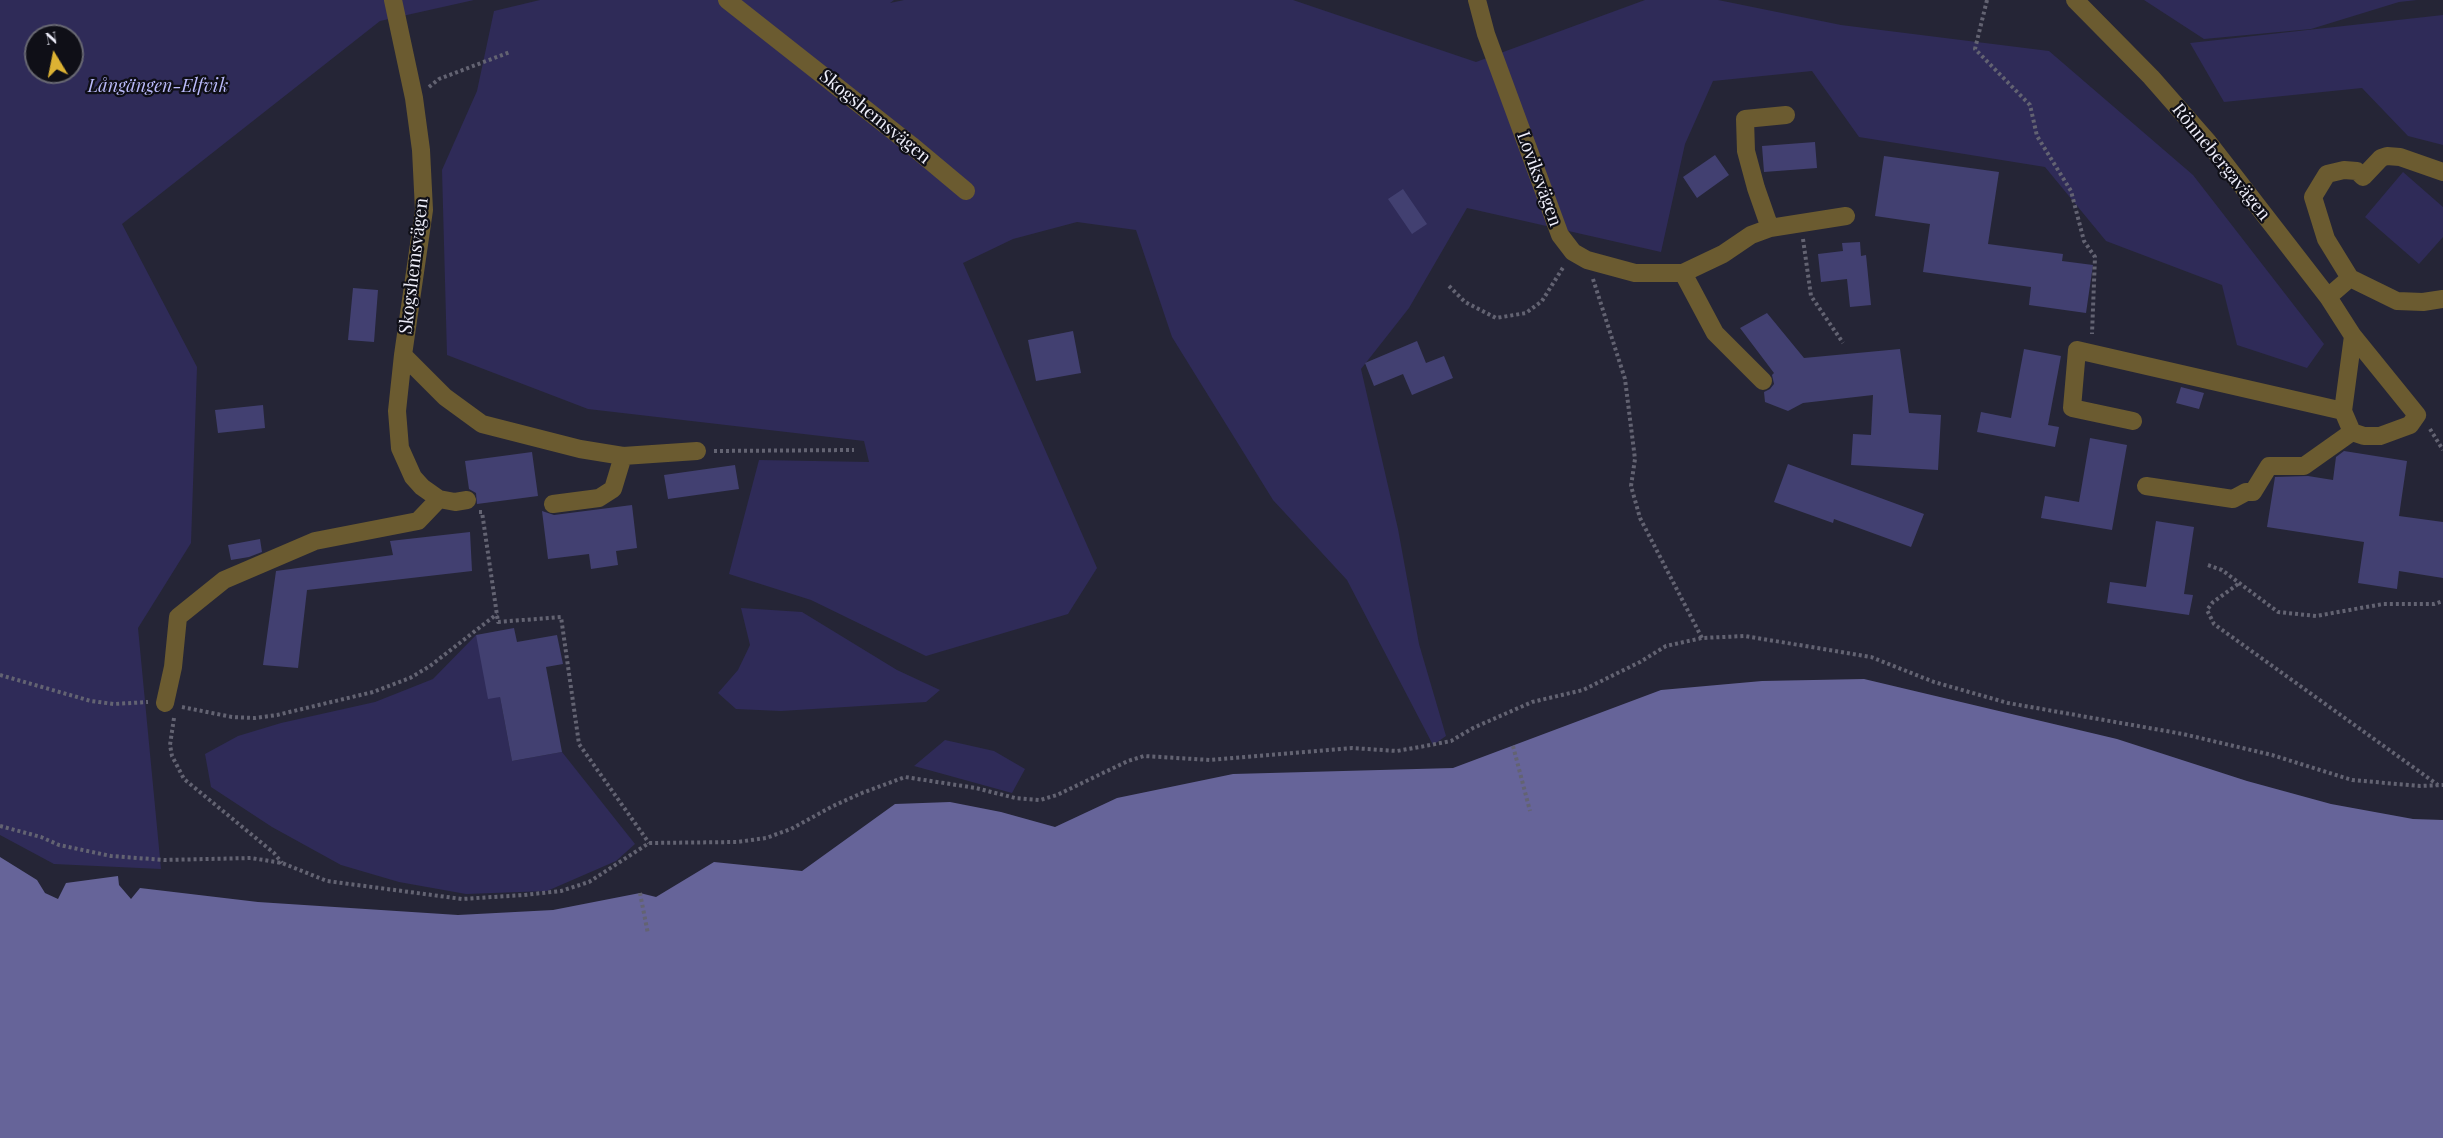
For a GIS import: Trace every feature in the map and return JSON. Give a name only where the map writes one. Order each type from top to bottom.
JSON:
[{"type":"street","name":"Skogshemsvägen","points":[[393,0],[414,98],[421,150],[424,210],[397,411],[400,448],[412,477],[440,498]]},
{"type":"street","name":"Skogshemsvägen","points":[[727,0],[966,191]]},
{"type":"street","name":"Loviksvägen","points":[[1477,0],[1486,34],[1560,235],[1580,256]]},
{"type":"street","name":"Rönnebergavägen","points":[[2075,0],[2151,77],[2208,142],[2328,297],[2353,336],[2417,416]]},
{"type":"street","points":[[1770,228],[1746,151],[1745,119],[1785,115]]},
{"type":"street","points":[[2443,172],[2387,156],[2381,158],[2363,177],[2357,171],[2344,170],[2328,174],[2313,197],[2326,239],[2350,278],[2397,301],[2423,302],[2443,299]]},
{"type":"street","points":[[1580,256],[1635,273],[1683,273],[1723,254],[1751,235],[1770,228],[1846,216]]},
{"type":"street","points":[[1683,273],[1715,333],[1764,381]]},
{"type":"street","points":[[2328,297],[2350,278]]},
{"type":"street","points":[[2353,336],[2343,411],[2352,432],[2364,436],[2387,434],[2410,426],[2417,416]]},
{"type":"street","points":[[2133,421],[2072,408],[2077,350],[2343,411]]},
{"type":"street","name":"Skogshemsvägen","points":[[403,355],[445,397],[482,424],[580,449],[622,456],[698,451]]},
{"type":"street","points":[[2146,486],[2233,499],[2246,492],[2253,492],[2269,466],[2304,466],[2352,432]]},
{"type":"street","points":[[553,504],[599,498],[613,489],[622,456]]},
{"type":"street","points":[[170,704],[178,617],[224,580],[315,541],[418,520],[440,498],[455,502],[467,500]]},
{"type":"path","points":[[1987,0],[1975,50],[2030,105],[2037,136],[2071,191],[2084,241],[2095,257],[2091,353]]},
{"type":"path","points":[[414,98],[439,79],[510,52]]},
{"type":"path","points":[[1800,223],[1809,291],[1813,301],[1843,343]]},
{"type":"path","points":[[1449,286],[1465,302],[1496,318],[1526,313],[1547,296],[1580,256]]},
{"type":"path","points":[[1580,256],[1625,379],[1635,459],[1631,486],[1640,518],[1702,638]]},
{"type":"path","points":[[2417,416],[2429,426],[2443,450]]},
{"type":"path","points":[[698,451],[854,450]]},
{"type":"path","points":[[467,500],[468,514],[482,512],[498,622],[561,617],[579,744],[649,843]]},
{"type":"path","points":[[2208,565],[2222,570],[2278,612],[2316,616],[2383,604],[2434,604],[2443,601]]},
{"type":"path","points":[[2238,584],[2213,602],[2207,610],[2214,624],[2441,785]]},
{"type":"path","points":[[0,675],[92,701],[114,704],[141,702],[170,704],[232,717],[255,718],[277,715],[373,692],[410,678],[430,666],[497,614]]},
{"type":"path","points":[[0,826],[41,837],[59,845],[111,856],[164,860],[251,858],[282,863],[327,881],[462,899],[561,891],[589,882],[649,843],[737,842],[766,838],[791,829],[843,801],[905,777],[976,788],[1015,798],[1040,800],[1057,795],[1128,761],[1144,756],[1210,760],[1352,748],[1397,751],[1451,741],[1473,728],[1532,702],[1583,690],[1640,662],[1666,646],[1702,638],[1745,636],[1871,657],[1934,682],[2008,703],[2183,734],[2272,755],[2352,780],[2441,785]]},
{"type":"path","points":[[170,704],[170,745],[176,768],[184,779],[274,853],[282,863]]},
{"type":"path","points":[[1513,746],[1530,811]]},
{"type":"path","points":[[640,893],[648,934]]},
{"type":"green space","name":"Långängen-Elfvik","points":[[0,0],[474,0],[380,21],[122,224],[197,367],[191,543],[138,628],[161,869],[54,864],[0,835]]},
{"type":"green space","points":[[540,0],[894,0],[890,3],[904,0],[1293,0],[1476,62],[1645,0],[1718,0],[1841,25],[2049,51],[2193,175],[2324,344],[2307,368],[2237,345],[2222,285],[2106,241],[2045,167],[1859,137],[1812,71],[1713,81],[1685,144],[1661,252],[1467,208],[1409,308],[1361,369],[1398,529],[1419,644],[1446,736],[1433,745],[1347,580],[1273,500],[1172,337],[1136,230],[1077,222],[1013,239],[963,263],[1097,568],[1068,614],[926,656],[811,600],[729,574],[759,460],[869,462],[864,441],[588,409],[447,355],[442,170],[477,91],[494,11]]},
{"type":"green space","points":[[2144,0],[2417,0],[2399,2],[2311,29],[2204,39]]},
{"type":"green space","points":[[2443,15],[2443,145],[2408,136],[2362,88],[2224,102],[2190,43]]},
{"type":"green space","points":[[2403,172],[2443,207],[2443,237],[2419,264],[2365,217]]},
{"type":"green space","points":[[741,608],[802,612],[897,670],[940,690],[926,702],[781,711],[736,709],[718,693],[738,670],[750,645]]},
{"type":"green space","points":[[476,635],[500,697],[512,761],[562,752],[635,844],[616,861],[547,891],[466,894],[399,882],[341,865],[272,827],[211,787],[205,754],[238,736],[281,723],[375,702],[433,679]]},
{"type":"green space","points":[[945,740],[994,751],[1025,769],[1012,793],[914,766]]},
{"type":"shaded area","points":[[1864,679],[2117,739],[2247,781],[2331,804],[2413,819],[2443,820],[2443,1138],[0,1138],[0,857],[37,880],[45,893],[58,899],[66,883],[118,876],[119,885],[131,899],[140,888],[258,902],[458,915],[553,910],[640,893],[656,897],[714,862],[802,871],[895,804],[950,802],[1001,812],[1055,827],[1117,798],[1233,774],[1453,768],[1661,690],[1762,681]]},
{"type":"building","points":[[1815,142],[1817,168],[1764,172],[1762,146]]},
{"type":"building","points":[[1715,155],[1729,175],[1697,198],[1683,177]]},
{"type":"building","points":[[1884,156],[1999,172],[1988,244],[2063,254],[2062,261],[2093,265],[2086,313],[2029,305],[2031,287],[1923,272],[1930,224],[1875,216]]},
{"type":"building","points":[[1403,189],[1427,224],[1412,234],[1388,199]]},
{"type":"building","points":[[1860,242],[1861,256],[1866,255],[1871,305],[1850,307],[1847,279],[1821,282],[1818,254],[1843,251],[1842,243]]},
{"type":"building","points":[[353,288],[378,290],[374,342],[348,340]]},
{"type":"building","points":[[1767,313],[1804,358],[1900,349],[1909,413],[1941,415],[1938,470],[1851,465],[1853,434],[1871,435],[1873,395],[1803,403],[1788,411],[1765,402],[1764,392],[1774,384],[1772,375],[1774,373],[1740,328]]},
{"type":"building","points":[[1073,331],[1081,373],[1036,381],[1028,340]]},
{"type":"building","points":[[1417,341],[1426,363],[1444,356],[1453,378],[1412,395],[1403,374],[1374,386],[1365,363]]},
{"type":"building","points":[[2024,349],[2061,356],[2048,425],[2059,427],[2055,447],[1977,432],[1981,412],[2011,418]]},
{"type":"building","points":[[2181,387],[2204,393],[2199,409],[2176,403]]},
{"type":"building","points":[[263,405],[265,428],[218,433],[215,410]]},
{"type":"building","points":[[2090,438],[2127,445],[2112,530],[2041,518],[2045,496],[2079,502]]},
{"type":"building","points":[[2344,451],[2407,461],[2399,516],[2443,522],[2443,578],[2399,571],[2397,589],[2358,583],[2364,542],[2267,527],[2275,477],[2308,476],[2333,480],[2336,457]]},
{"type":"building","points":[[532,452],[538,496],[477,504],[476,493],[469,489],[465,461]]},
{"type":"building","points":[[1788,464],[1924,514],[1911,547],[1834,519],[1833,523],[1774,502]]},
{"type":"building","points":[[735,465],[739,489],[668,499],[664,475]]},
{"type":"building","points":[[632,505],[637,548],[616,551],[618,565],[591,569],[589,554],[548,559],[542,511],[554,515]]},
{"type":"building","points":[[2156,521],[2194,527],[2184,594],[2193,595],[2189,615],[2107,603],[2110,582],[2146,587]]},
{"type":"building","points":[[470,532],[472,571],[307,590],[298,668],[263,665],[276,571],[393,555],[390,541]]},
{"type":"building","points":[[260,539],[262,552],[231,560],[228,545]]},
{"type":"building","points":[[514,628],[517,642],[557,635],[563,664],[546,667],[562,752],[512,761],[500,697],[488,699],[476,635]]}]
